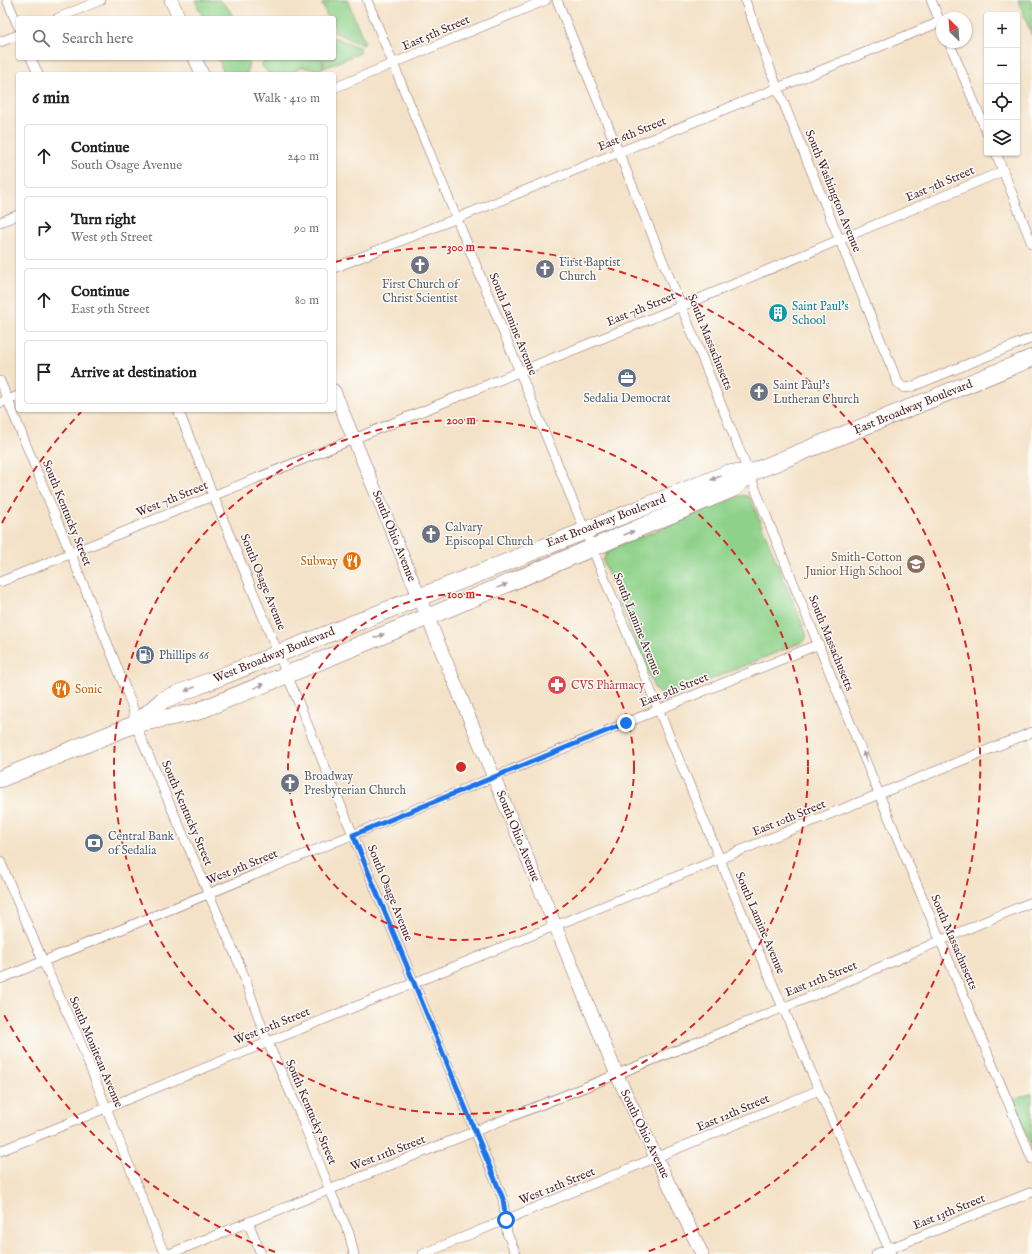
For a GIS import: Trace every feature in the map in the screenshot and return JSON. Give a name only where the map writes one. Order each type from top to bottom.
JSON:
[{"type":"highway","name":"East Broadway Boulevard","points":[[427,617],[734,488],[750,473],[1032,358]]},
{"type":"highway","name":"East Broadway Boulevard","points":[[419,596],[729,473],[750,473]]},
{"type":"highway","name":"West Broadway Boulevard","points":[[135,724],[163,700],[419,596]]},
{"type":"highway","name":"West Broadway Boulevard","points":[[0,779],[135,724],[196,712],[427,617]]},
{"type":"main road","points":[[171,0],[178,16]]},
{"type":"main road","points":[[196,60],[201,72]]},
{"type":"main road","name":"South Ohio Avenue","points":[[336,396],[617,1076],[702,1254]]},
{"type":"street","points":[[7,0],[16,21]]},
{"type":"street","points":[[63,16],[101,0]]},
{"type":"street","name":"South Lamine Avenue","points":[[367,0],[720,858],[783,1008],[890,1251]]},
{"type":"street","name":"East 5th Street","points":[[336,87],[546,0]]},
{"type":"street","name":"South Massachusetts","points":[[557,0],[879,794],[1032,1159]]},
{"type":"street","name":"South Washington Avenue","points":[[745,0],[777,87],[898,383],[904,388],[911,387],[1032,338]]},
{"type":"street","points":[[931,0],[936,12]]},
{"type":"street","name":"East 6th Street","points":[[336,267],[777,87],[936,26]]},
{"type":"street","points":[[0,42],[16,36]]},
{"type":"street","points":[[952,48],[984,125]]},
{"type":"street","points":[[32,60],[37,72]]},
{"type":"street","points":[[997,156],[1032,244]]},
{"type":"street","name":"East 7th Street","points":[[354,438],[682,306],[1003,171]]},
{"type":"street","points":[[0,222],[16,216]]},
{"type":"street","name":"South Kentucky Street","points":[[0,381],[4,402],[71,553],[133,708],[135,724],[241,968],[267,1041],[300,1114],[329,1188],[349,1233],[354,1254]]},
{"type":"street","points":[[4,402],[16,397]]},
{"type":"street","name":"South Osage Avenue","points":[[179,412],[279,652],[503,1199],[507,1234],[516,1254]]},
{"type":"street","name":"West 7th Street","points":[[0,582],[354,438]]},
{"type":"street","name":"East 9th Street","points":[[494,778],[819,644]]},
{"type":"street","name":"East 10th Street","points":[[555,926],[1032,732]]},
{"type":"street","name":"West 9th Street","points":[[0,979],[494,778]]},
{"type":"street","name":"South Moniteau Avenue","points":[[0,860],[107,1107],[161,1246],[168,1254]]},
{"type":"street","name":"East 11th Street","points":[[617,1076],[941,942],[1032,902]]},
{"type":"street","name":"West 10th Street","points":[[0,1151],[267,1041],[555,926]]},
{"type":"street","name":"West 11th Street","points":[[168,1254],[329,1188],[476,1132],[543,1103],[617,1076]]},
{"type":"street","name":"East 12th Street","points":[[656,1158],[819,1090]]},
{"type":"street","name":"West 12th Street","points":[[423,1254],[656,1158]]},
{"type":"street","name":"East 13th Street","points":[[876,1254],[890,1251],[1032,1192]]},
{"type":"street","points":[[248,1222],[261,1254]]},
{"type":"green space","points":[[195,0],[219,0],[228,8],[233,16],[202,16]]},
{"type":"green space","points":[[331,0],[347,0],[364,44],[362,45],[336,33],[336,16],[327,16],[322,4]]},
{"type":"green space","points":[[1018,0],[1032,0],[1032,36]]},
{"type":"green space","points":[[336,38],[360,48],[360,53],[324,68],[324,60],[336,60]]},
{"type":"green space","points":[[219,60],[249,60],[247,72],[223,72]]},
{"type":"green space","points":[[270,60],[322,60],[323,68],[317,70],[303,67],[295,72],[267,72],[262,66],[262,63]]},
{"type":"green space","points":[[743,495],[749,497],[752,502],[806,633],[806,639],[802,642],[666,698],[655,690],[603,561],[606,554],[613,548]]},
{"type":"green space","points":[[1032,1093],[1032,1149],[1014,1100]]},
{"type":"place","name":"First Church of Christ Scientist","points":[[420,265]]},
{"type":"place","name":"First Baptist Church","points":[[545,269]]},
{"type":"place","name":"Saint Paul's School","points":[[778,313]]},
{"type":"place","name":"Sedalia Democrat","points":[[627,378]]},
{"type":"place","name":"Saint Paul's Lutheran Church","points":[[759,392]]},
{"type":"place","name":"Calvary Episcopal Church","points":[[431,534]]},
{"type":"place","name":"Subway","points":[[352,561]]},
{"type":"place","name":"Smith-Cotton Junior High School","points":[[916,564]]},
{"type":"place","name":"Phillips 66","points":[[145,655]]},
{"type":"place","name":"CVS Pharmacy","points":[[557,685]]},
{"type":"place","name":"Sonic","points":[[61,689]]},
{"type":"place","name":"Broadway Presbyterian Church","points":[[290,783]]},
{"type":"place","name":"Central Bank of Sedalia","points":[[94,843]]},
{"type":"route","points":[[506,1220],[503,1199],[353,835],[626,723]]}]
